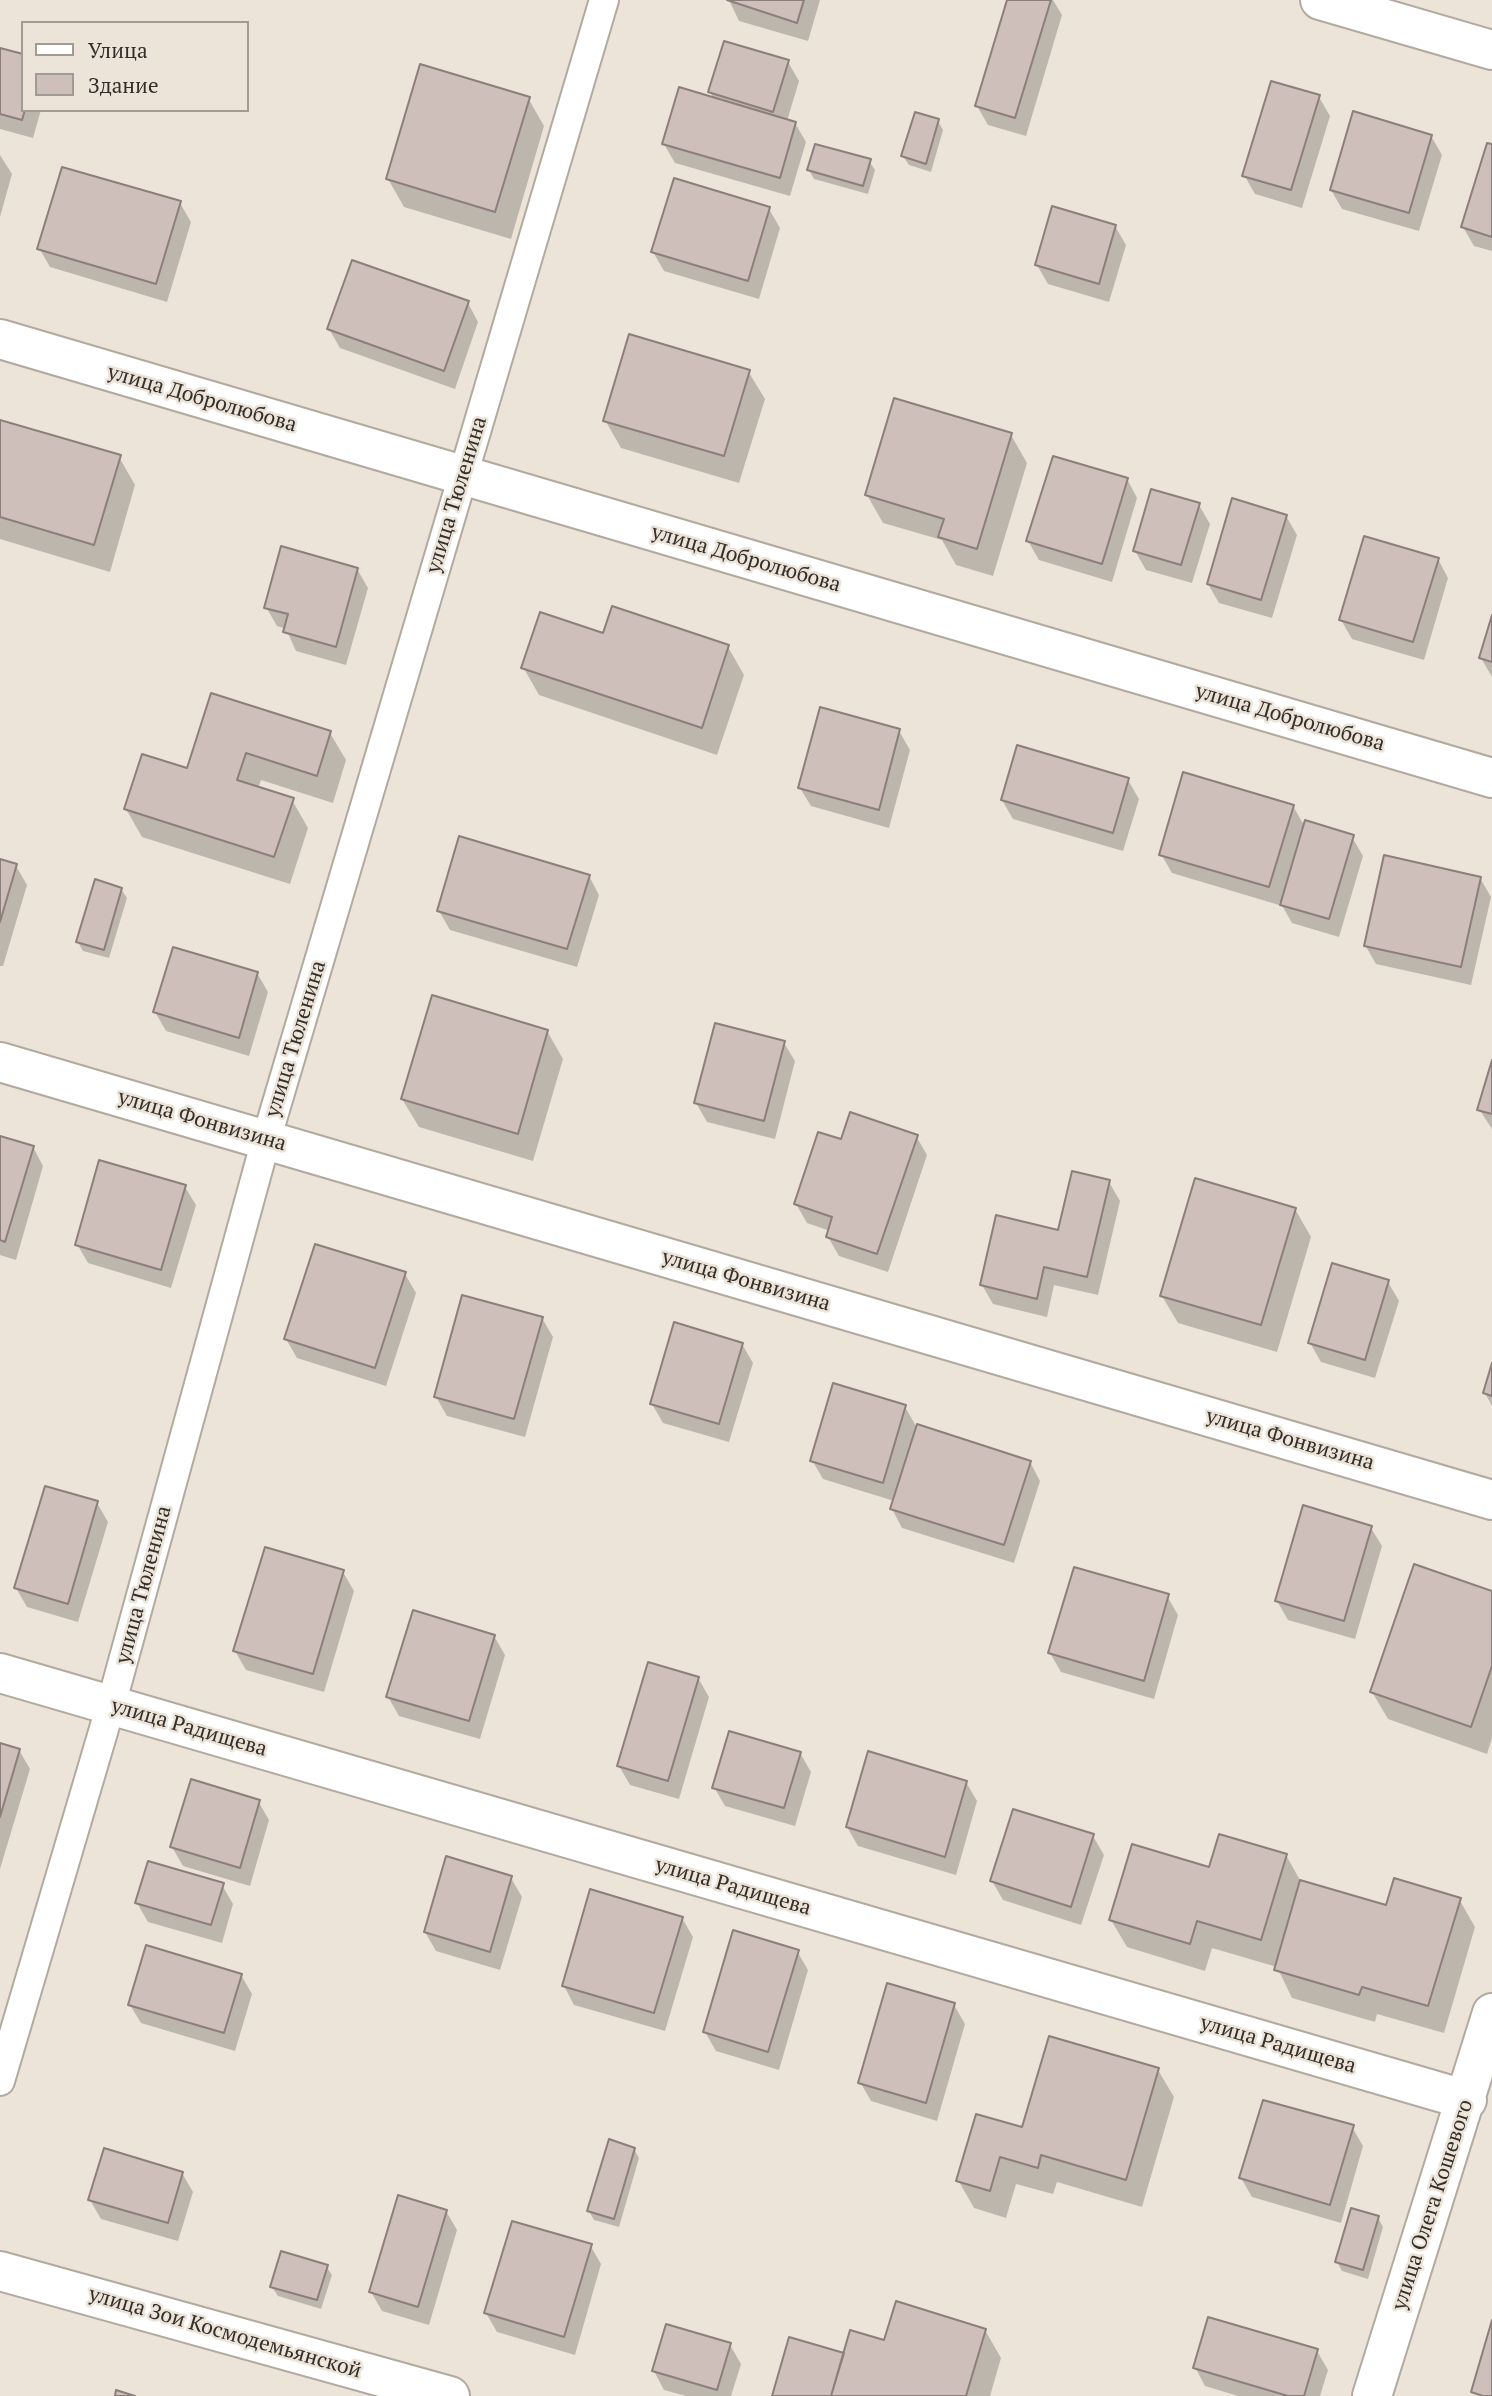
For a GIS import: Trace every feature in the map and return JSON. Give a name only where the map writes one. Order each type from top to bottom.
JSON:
[{"type":"street","points":[[1321,0],[1492,50]]},
{"type":"street","name":"улица Добролюбова","points":[[0,340],[1492,778]]},
{"type":"street","name":"улица Фонвизина","points":[[0,1062],[1492,1500]]},
{"type":"street","name":"улица Радищева","points":[[0,1673],[1467,2100]]},
{"type":"street","name":"улица Олега Кошевого","points":[[1372,2396],[1467,2100],[1492,2013]]},
{"type":"street","name":"улица Зои Космодемьянской","points":[[0,2271],[450,2396]]},
{"type":"lane","name":"улица Тюленина","points":[[0,2081],[111,1706],[266,1140],[604,0]]},
{"type":"building","points":[[727,0],[804,0],[797,23]]},
{"type":"building","points":[[1007,0],[1051,0],[1015,118],[975,106]]},
{"type":"building","points":[[724,41],[789,60],[773,112],[708,92]]},
{"type":"building","points":[[0,48],[21,53],[21,112],[24,112],[22,120],[0,114]]},
{"type":"building","points":[[420,64],[530,97],[495,212],[386,179]]},
{"type":"building","points":[[1271,81],[1320,95],[1291,190],[1242,176]]},
{"type":"building","points":[[679,87],[796,122],[780,178],[662,144]]},
{"type":"building","points":[[1353,111],[1432,135],[1409,213],[1330,190]]},
{"type":"building","points":[[915,112],[939,119],[926,164],[901,156]]},
{"type":"building","points":[[1487,143],[1492,144],[1492,237],[1461,227]]},
{"type":"building","points":[[815,144],[871,159],[863,186],[807,170]]},
{"type":"building","points":[[62,167],[181,201],[156,284],[37,249]]},
{"type":"building","points":[[674,178],[770,207],[748,281],[651,252]]},
{"type":"building","points":[[1052,206],[1116,225],[1099,284],[1035,265]]},
{"type":"building","points":[[352,260],[469,301],[444,371],[327,329]]},
{"type":"building","points":[[629,334],[750,370],[724,456],[603,421]]},
{"type":"building","points":[[894,398],[1012,433],[977,549],[938,537],[944,519],[865,495]]},
{"type":"building","points":[[0,420],[121,455],[94,545],[0,517]]},
{"type":"building","points":[[1053,456],[1128,478],[1102,564],[1026,541]]},
{"type":"building","points":[[1151,489],[1200,503],[1181,565],[1133,551]]},
{"type":"building","points":[[1232,498],[1287,515],[1261,600],[1207,584]]},
{"type":"building","points":[[1364,536],[1439,558],[1413,642],[1339,620]]},
{"type":"building","points":[[281,546],[358,568],[336,647],[283,632],[288,614],[264,608]]},
{"type":"building","points":[[612,606],[729,645],[702,728],[521,668],[540,612],[603,633]]},
{"type":"building","points":[[1492,615],[1492,662],[1479,658]]},
{"type":"building","points":[[211,693],[331,731],[317,776],[246,753],[237,780],[294,798],[274,857],[124,809],[142,754],[187,768]]},
{"type":"building","points":[[820,707],[900,729],[879,810],[798,788]]},
{"type":"building","points":[[1017,745],[1129,778],[1113,833],[1001,800]]},
{"type":"building","points":[[1183,772],[1294,805],[1269,887],[1159,855]]},
{"type":"building","points":[[1305,820],[1354,835],[1329,919],[1280,905]]},
{"type":"building","points":[[459,836],[590,875],[567,949],[437,911]]},
{"type":"building","points":[[1384,855],[1481,877],[1461,967],[1364,946]]},
{"type":"building","points":[[0,859],[17,864],[0,922]]},
{"type":"building","points":[[95,879],[122,888],[104,950],[76,942]]},
{"type":"building","points":[[173,947],[258,972],[239,1038],[153,1012]]},
{"type":"building","points":[[432,995],[548,1030],[518,1134],[401,1099]]},
{"type":"building","points":[[715,1023],[785,1041],[764,1121],[694,1103]]},
{"type":"building","points":[[1492,1060],[1492,1114],[1477,1110]]},
{"type":"building","points":[[850,1112],[918,1135],[877,1254],[826,1237],[832,1217],[794,1204],[818,1132],[841,1139]]},
{"type":"building","points":[[0,1136],[34,1146],[5,1242],[0,1240]]},
{"type":"building","points":[[99,1160],[186,1185],[161,1270],[75,1245]]},
{"type":"building","points":[[1072,1171],[1110,1180],[1087,1277],[1044,1267],[1037,1299],[980,1285],[996,1215],[1058,1230]]},
{"type":"building","points":[[1195,1178],[1296,1208],[1261,1325],[1160,1296]]},
{"type":"building","points":[[315,1244],[406,1272],[375,1368],[284,1339]]},
{"type":"building","points":[[1332,1263],[1389,1280],[1365,1360],[1308,1343]]},
{"type":"building","points":[[462,1295],[543,1317],[514,1419],[434,1397]]},
{"type":"building","points":[[674,1322],[743,1343],[719,1424],[650,1404]]},
{"type":"building","points":[[1492,1363],[1492,1396],[1483,1393]]},
{"type":"building","points":[[833,1383],[906,1405],[883,1483],[810,1461]]},
{"type":"building","points":[[917,1424],[1031,1461],[1004,1545],[890,1509]]},
{"type":"building","points":[[45,1486],[98,1501],[68,1604],[14,1588]]},
{"type":"building","points":[[1303,1505],[1372,1526],[1344,1621],[1275,1601]]},
{"type":"building","points":[[265,1547],[344,1570],[313,1674],[233,1651]]},
{"type":"building","points":[[1414,1564],[1492,1591],[1492,1666],[1471,1727],[1370,1692]]},
{"type":"building","points":[[1074,1567],[1169,1594],[1144,1681],[1048,1653]]},
{"type":"building","points":[[413,1610],[495,1635],[469,1721],[386,1697]]},
{"type":"building","points":[[648,1662],[699,1677],[668,1781],[617,1766]]},
{"type":"building","points":[[729,1731],[801,1752],[784,1808],[712,1788]]},
{"type":"building","points":[[0,1743],[20,1749],[0,1817]]},
{"type":"building","points":[[868,1751],[967,1781],[945,1857],[846,1827]]},
{"type":"building","points":[[191,1779],[260,1800],[240,1868],[170,1847]]},
{"type":"building","points":[[1013,1809],[1094,1834],[1071,1907],[990,1881]]},
{"type":"building","points":[[1219,1834],[1287,1854],[1261,1940],[1197,1921],[1190,1944],[1109,1920],[1132,1844],[1209,1867]]},
{"type":"building","points":[[446,1856],[512,1876],[490,1952],[424,1932]]},
{"type":"building","points":[[148,1861],[224,1883],[211,1925],[135,1903]]},
{"type":"building","points":[[1394,1878],[1461,1898],[1428,2006],[1362,1987],[1359,1995],[1274,1970],[1300,1880],[1386,1905]]},
{"type":"building","points":[[590,1889],[683,1917],[654,2013],[562,1986]]},
{"type":"building","points":[[733,1930],[799,1950],[768,2052],[703,2032]]},
{"type":"building","points":[[146,1945],[242,1974],[224,2033],[128,2005]]},
{"type":"building","points":[[887,1983],[955,2003],[926,2103],[858,2083]]},
{"type":"building","points":[[1049,2036],[1159,2068],[1126,2180],[1041,2155],[1038,2168],[1000,2157],[990,2191],[956,2181],[976,2114],[1022,2127]]},
{"type":"building","points":[[1263,2100],[1354,2125],[1330,2205],[1239,2178]]},
{"type":"building","points":[[609,2139],[635,2148],[614,2219],[587,2211]]},
{"type":"building","points":[[104,2148],[183,2172],[168,2223],[88,2200]]},
{"type":"building","points":[[398,2195],[447,2210],[418,2307],[369,2292]]},
{"type":"building","points":[[1351,2208],[1379,2216],[1363,2270],[1335,2262]]},
{"type":"building","points":[[512,2221],[592,2244],[564,2337],[484,2313]]},
{"type":"building","points":[[281,2251],[328,2265],[317,2300],[270,2287]]},
{"type":"building","points":[[896,2301],[986,2329],[966,2396],[831,2396],[850,2330],[884,2340]]},
{"type":"building","points":[[1208,2317],[1318,2349],[1304,2396],[1288,2396],[1193,2368]]},
{"type":"building","points":[[1492,2320],[1492,2396],[1483,2396],[1471,2392]]},
{"type":"building","points":[[666,2324],[731,2343],[717,2390],[652,2371]]},
{"type":"building","points":[[789,2337],[844,2353],[831,2396],[772,2396]]},
{"type":"building","points":[[116,2390],[135,2396],[115,2396]]}]
